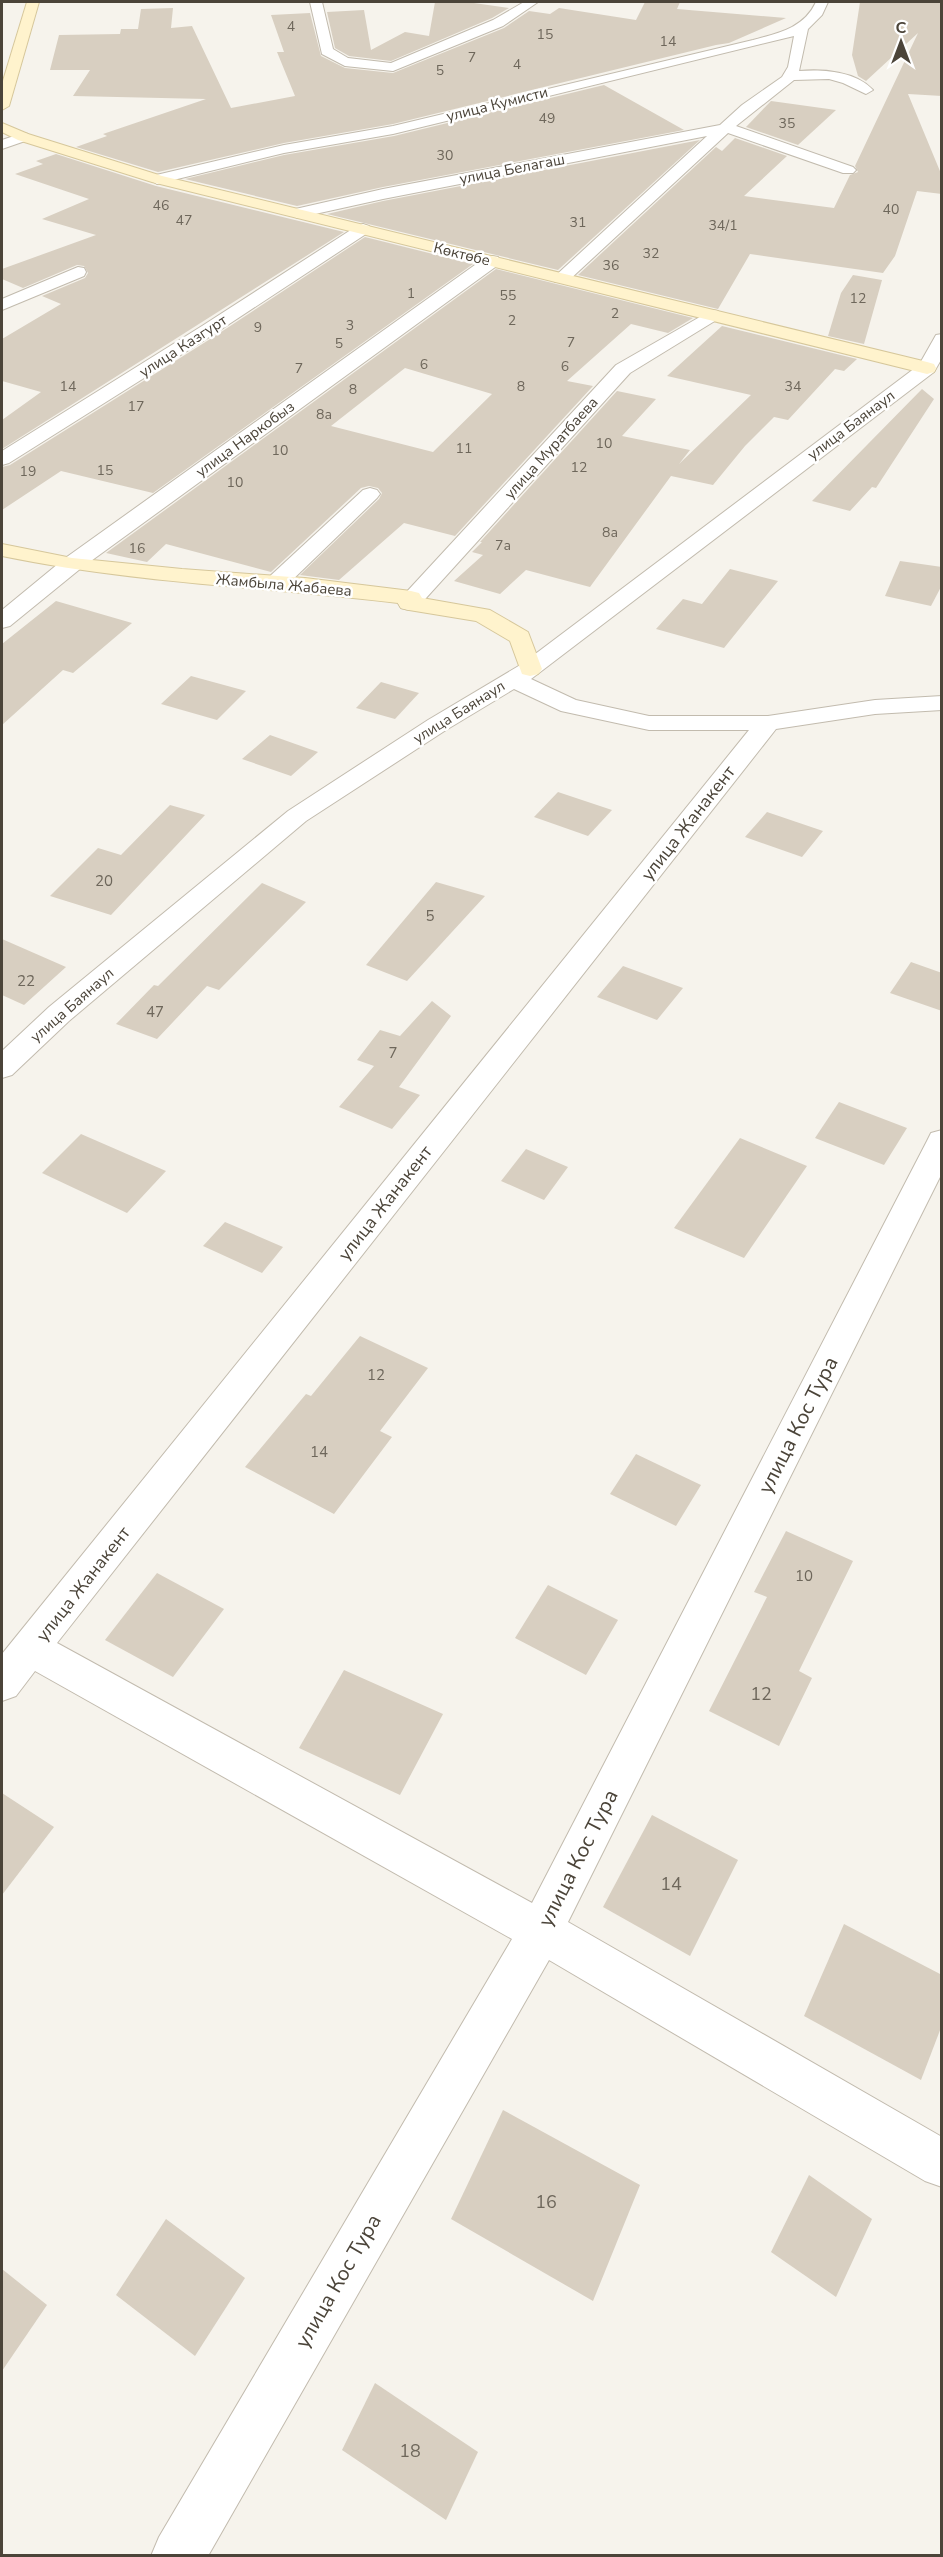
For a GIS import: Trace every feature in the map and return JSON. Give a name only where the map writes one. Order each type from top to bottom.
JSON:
[{"type":"street","points":[[2,106],[33,2]]},
{"type":"street","points":[[316,2],[327,51],[345,62],[393,67],[498,23],[532,2]]},
{"type":"street","points":[[561,278],[728,128],[747,108],[789,77],[795,67],[802,30],[818,13],[822,2]]},
{"type":"street","name":"улица Кумисти","points":[[157,179],[284,149],[393,130],[802,30]]},
{"type":"street","points":[[789,77],[819,73],[835,76],[866,90]]},
{"type":"street","name":"Көктөбе","points":[[2,127],[23,137],[157,179],[934,369]]},
{"type":"street","points":[[728,128],[848,170]]},
{"type":"street","name":"улица Белагаш","points":[[297,213],[383,194],[728,128]]},
{"type":"street","points":[[2,145],[23,137]]},
{"type":"street","name":"улица Казгурт","points":[[2,459],[363,230]]},
{"type":"street","name":"улица Наркобыз","points":[[2,621],[72,564],[492,261]]},
{"type":"street","points":[[2,306],[78,272]]},
{"type":"street","name":"улица Муратбаева","points":[[409,603],[623,369],[712,315]]},
{"type":"street","points":[[934,369],[942,339]]},
{"type":"street","name":"улица Баянаул","points":[[2,1068],[59,1014],[297,816],[437,725],[521,674],[934,369]]},
{"type":"street","points":[[276,583],[370,494]]},
{"type":"street","name":"Жамбыла Жабаева","points":[[2,550],[72,564],[411,598],[409,603],[482,615],[520,637],[521,674]]},
{"type":"street","points":[[521,674],[569,706],[649,723],[768,723],[875,707],[942,703]]},
{"type":"street","name":"улица Жанакент","points":[[2,1683],[768,723]]},
{"type":"street","name":"улица Кос Тура","points":[[178,2556],[541,1931],[942,1141]]},
{"type":"street","points":[[31,1648],[541,1931],[942,2164]]},
{"type":"building","points":[[435,2],[467,2],[509,8],[492,18],[391,61],[349,56],[335,48],[327,12],[364,10],[371,50],[405,32],[429,36]]},
{"type":"building","points":[[645,2],[680,2],[677,9],[786,18],[729,43],[393,124],[284,143],[158,172],[76,147],[107,136],[103,134],[206,99],[73,96],[90,70],[50,70],[59,35],[120,34],[121,29],[138,29],[141,9],[173,8],[171,28],[192,26],[231,108],[295,96],[277,52],[284,52],[271,15],[310,13],[321,56],[345,68],[393,73],[504,28],[529,11],[550,14],[559,8],[636,20]]},
{"type":"building","points":[[860,2],[942,2],[942,96],[908,94],[942,176],[942,194],[917,191],[895,256],[883,273],[750,254],[718,309],[578,275],[716,147],[722,151],[735,138],[787,156],[744,196],[834,208],[850,175],[858,172],[855,166],[918,33],[866,81],[858,76],[852,55]]},
{"type":"building","points":[[604,85],[684,130],[383,187],[297,206],[185,179],[284,155],[394,136]]},
{"type":"building","points":[[771,101],[836,110],[798,145],[746,127]]},
{"type":"building","points":[[700,140],[558,270],[327,214],[383,201]]},
{"type":"building","points":[[56,154],[156,186],[344,232],[2,449],[2,420],[41,392],[2,381],[2,339],[61,304],[42,296],[85,278],[88,273],[84,266],[77,265],[23,288],[2,279],[2,269],[96,235],[42,219],[89,199],[15,174],[43,164],[36,161]]},
{"type":"building","points":[[365,237],[473,264],[153,493],[61,471],[2,510],[2,467],[10,465],[215,336]]},
{"type":"building","points":[[496,269],[693,318],[668,333],[631,324],[567,381],[593,386],[455,536],[404,523],[339,580],[300,575],[379,499],[382,493],[378,488],[369,486],[361,488],[271,572],[166,544],[147,562],[106,553]],"holes":[[[405,368],[492,394],[433,452],[331,426]]]},
{"type":"building","points":[[853,275],[882,280],[864,344],[828,336],[841,293]]},
{"type":"building","points":[[722,326],[857,359],[844,371],[835,369],[788,420],[774,417],[745,446],[713,485],[671,476],[590,587],[526,570],[500,594],[454,581],[483,555],[472,552],[482,542],[480,542],[617,391],[656,399],[622,436],[690,450],[679,464],[751,395],[667,376]]},
{"type":"building","points":[[922,389],[934,399],[876,488],[872,487],[850,511],[812,501]]},
{"type":"building","points":[[900,561],[942,567],[942,585],[931,606],[885,596]]},
{"type":"building","points":[[730,569],[778,581],[724,648],[656,629],[683,599],[702,604]]},
{"type":"building","points":[[56,601],[132,623],[73,673],[63,670],[2,725],[2,644]]},
{"type":"building","points":[[191,676],[246,691],[217,720],[161,704]]},
{"type":"building","points":[[381,682],[419,693],[395,719],[356,708]]},
{"type":"building","points":[[270,735],[318,752],[291,776],[242,759]]},
{"type":"building","points":[[558,792],[612,810],[588,836],[534,817]]},
{"type":"building","points":[[170,805],[205,815],[111,915],[50,896],[98,848],[121,855]]},
{"type":"building","points":[[767,812],[823,831],[802,857],[745,837]]},
{"type":"building","points":[[436,882],[485,896],[407,981],[366,965]]},
{"type":"building","points":[[262,883],[306,902],[219,990],[207,986],[157,1039],[116,1024],[154,985],[158,986]]},
{"type":"building","points":[[2,939],[66,967],[24,1005],[2,995]]},
{"type":"building","points":[[911,962],[942,973],[942,1011],[890,993]]},
{"type":"building","points":[[623,966],[683,988],[657,1020],[597,997]]},
{"type":"building","points":[[432,1001],[451,1016],[399,1087],[420,1095],[392,1129],[339,1107],[374,1066],[357,1060],[380,1030],[400,1036]]},
{"type":"building","points":[[839,1102],[907,1128],[884,1165],[815,1138]]},
{"type":"building","points":[[81,1134],[166,1171],[127,1213],[42,1173]]},
{"type":"building","points":[[740,1138],[807,1166],[744,1258],[674,1228]]},
{"type":"building","points":[[526,1149],[568,1167],[544,1200],[501,1181]]},
{"type":"building","points":[[225,1222],[283,1247],[262,1273],[203,1246]]},
{"type":"building","points":[[360,1336],[428,1368],[380,1431],[392,1437],[334,1514],[245,1467],[306,1394],[311,1396]]},
{"type":"building","points":[[636,1454],[701,1485],[676,1526],[610,1494]]},
{"type":"building","points":[[786,1531],[853,1561],[799,1671],[812,1678],[779,1746],[709,1711],[767,1597],[754,1592]]},
{"type":"building","points":[[157,1573],[224,1609],[173,1677],[105,1640]]},
{"type":"building","points":[[548,1585],[618,1620],[586,1675],[515,1638]]},
{"type":"building","points":[[344,1670],[443,1714],[400,1795],[299,1748]]},
{"type":"building","points":[[2,1793],[54,1827],[2,1895]]},
{"type":"building","points":[[652,1815],[738,1860],[690,1956],[603,1907]]},
{"type":"building","points":[[844,1924],[942,1975],[942,2025],[921,2080],[804,2016]]},
{"type":"building","points":[[503,2110],[640,2185],[593,2301],[451,2219]]},
{"type":"building","points":[[809,2175],[872,2219],[836,2297],[771,2252]]},
{"type":"building","points":[[166,2219],[245,2278],[195,2356],[116,2295]]},
{"type":"building","points":[[2,2269],[47,2305],[2,2371]]},
{"type":"building","points":[[375,2383],[478,2452],[446,2520],[342,2450]]}]
